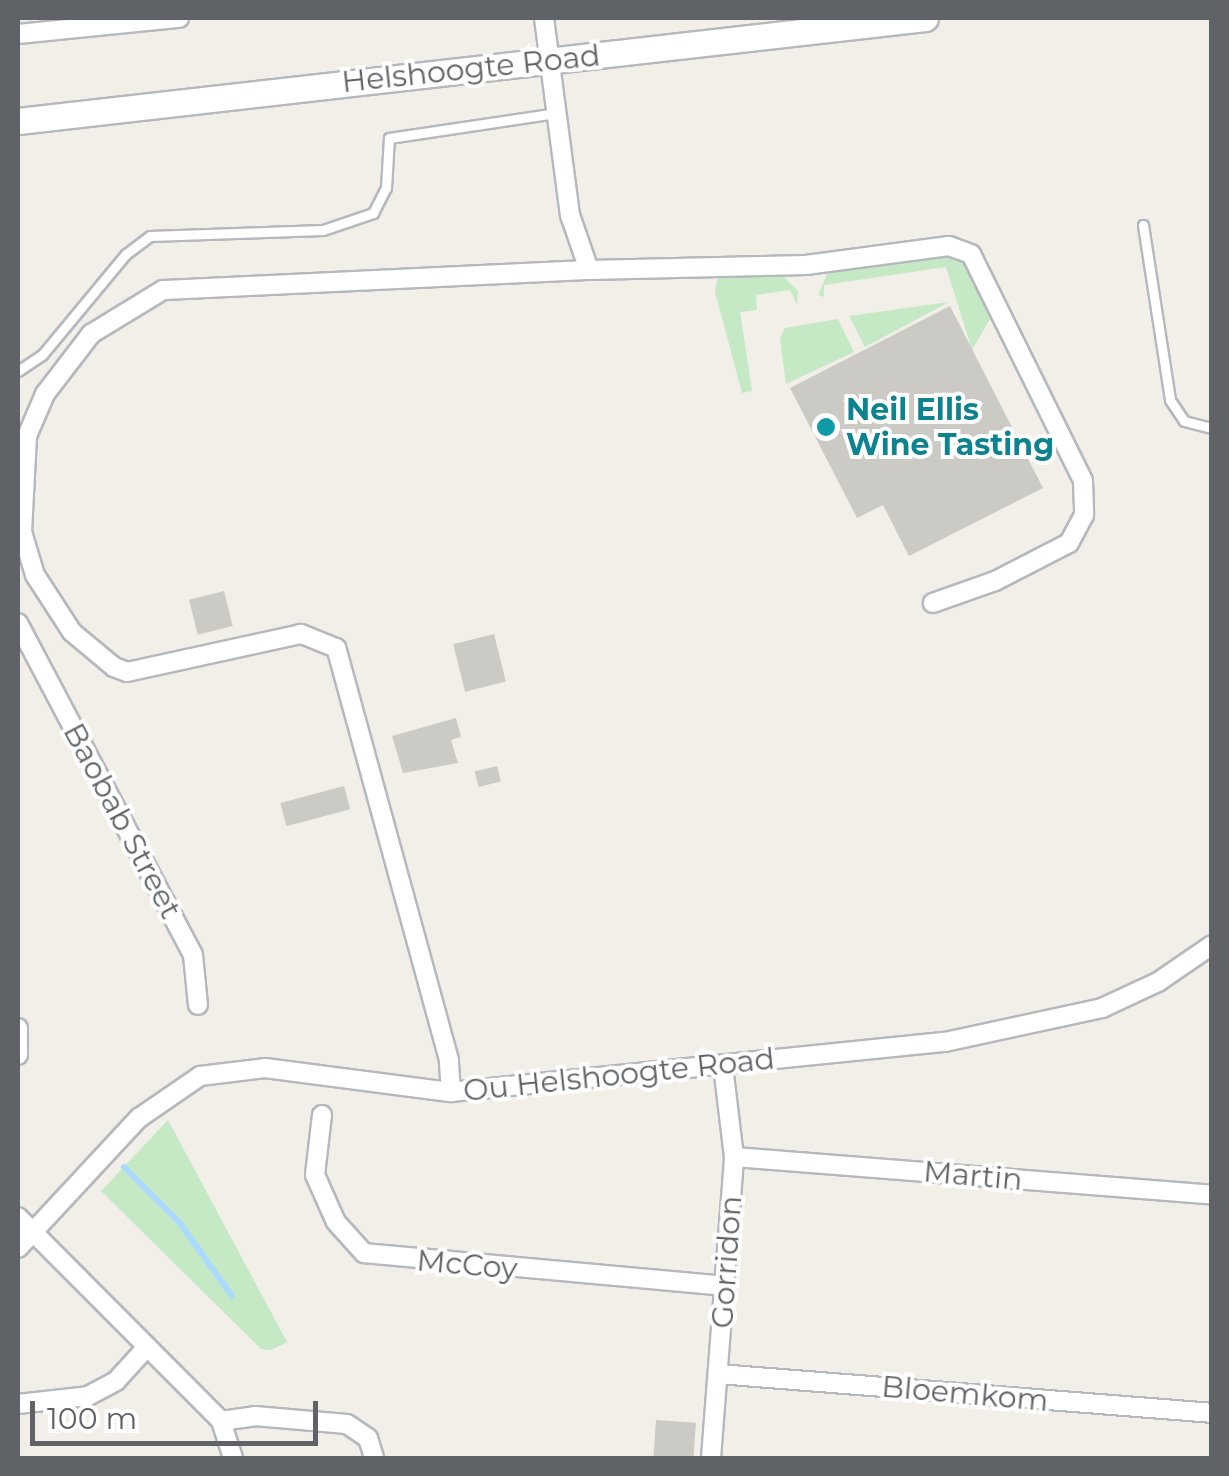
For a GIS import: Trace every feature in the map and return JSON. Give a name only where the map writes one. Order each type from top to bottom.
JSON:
[{"type":"main road","name":"Helshoogte Road","points":[[18,122],[925,18]]},
{"type":"street","points":[[18,34],[179,18]]},
{"type":"street","points":[[544,18],[570,215],[589,270]]},
{"type":"street","points":[[451,1092],[445,1047],[336,648],[288,635],[127,672],[114,667],[72,632],[34,575],[22,532],[27,436],[45,394],[91,334],[163,290],[589,270],[806,265],[948,246],[970,254],[1083,480],[1084,516],[1069,544],[995,581],[933,602]]},
{"type":"street","name":"Baobab Street","points":[[18,622],[23,647],[193,955],[198,1004]]},
{"type":"street","name":"Ou Helshoogte Road","points":[[18,1248],[139,1118],[200,1076],[265,1068],[451,1092],[724,1066],[1015,1030],[1102,1008],[1212,946]]},
{"type":"street","points":[[18,1028],[18,1055]]},
{"type":"street","name":"Gorridon","points":[[711,1458],[734,1157],[724,1066]]},
{"type":"street","name":"McCoy","points":[[322,1115],[316,1176],[336,1222],[364,1253],[725,1286]]},
{"type":"street","name":"Martin","points":[[734,1157],[1212,1195]]},
{"type":"street","points":[[18,1217],[221,1421],[233,1458]]},
{"type":"street","points":[[18,1404],[88,1396],[116,1381],[146,1347]]},
{"type":"street","name":"Bloemkom","points":[[718,1374],[1212,1414]]},
{"type":"street","points":[[221,1421],[255,1416],[346,1424],[368,1438],[374,1458]]},
{"type":"lane","points":[[18,371],[42,355],[126,254],[150,236],[323,230],[373,213],[386,188],[389,138],[557,113]]},
{"type":"lane","points":[[1143,226],[1170,400],[1184,421],[1212,428]]},
{"type":"green space","points":[[955,255],[967,261],[991,317],[972,350],[946,267],[824,285],[824,297],[818,295],[828,272]]},
{"type":"green space","points":[[781,274],[798,291],[797,304],[790,290],[756,295],[757,310],[740,312],[752,391],[742,393],[715,292],[718,275]]},
{"type":"green space","points":[[949,302],[865,347],[849,316]]},
{"type":"green space","points":[[838,319],[854,352],[786,384],[780,338],[785,328]]},
{"type":"green space","points":[[168,1120],[287,1342],[271,1350],[261,1349],[101,1191]]},
{"type":"building","points":[[950,306],[1043,488],[909,556],[883,505],[857,518],[790,388]]},
{"type":"building","points":[[224,591],[233,626],[198,635],[189,600]]},
{"type":"building","points":[[494,634],[506,682],[465,692],[453,644]]},
{"type":"building","points":[[456,718],[461,737],[451,740],[458,763],[403,773],[392,736]]},
{"type":"building","points":[[497,766],[501,782],[479,787],[475,772]]},
{"type":"building","points":[[344,786],[350,809],[286,826],[280,803]]},
{"type":"building","points":[[656,1420],[696,1423],[693,1458],[653,1458]]},
{"type":"waterway","points":[[124,1167],[179,1222],[232,1296]]},
{"type":"place","name":"Neil Ellis Wine Tasting","points":[[826,427]]}]
